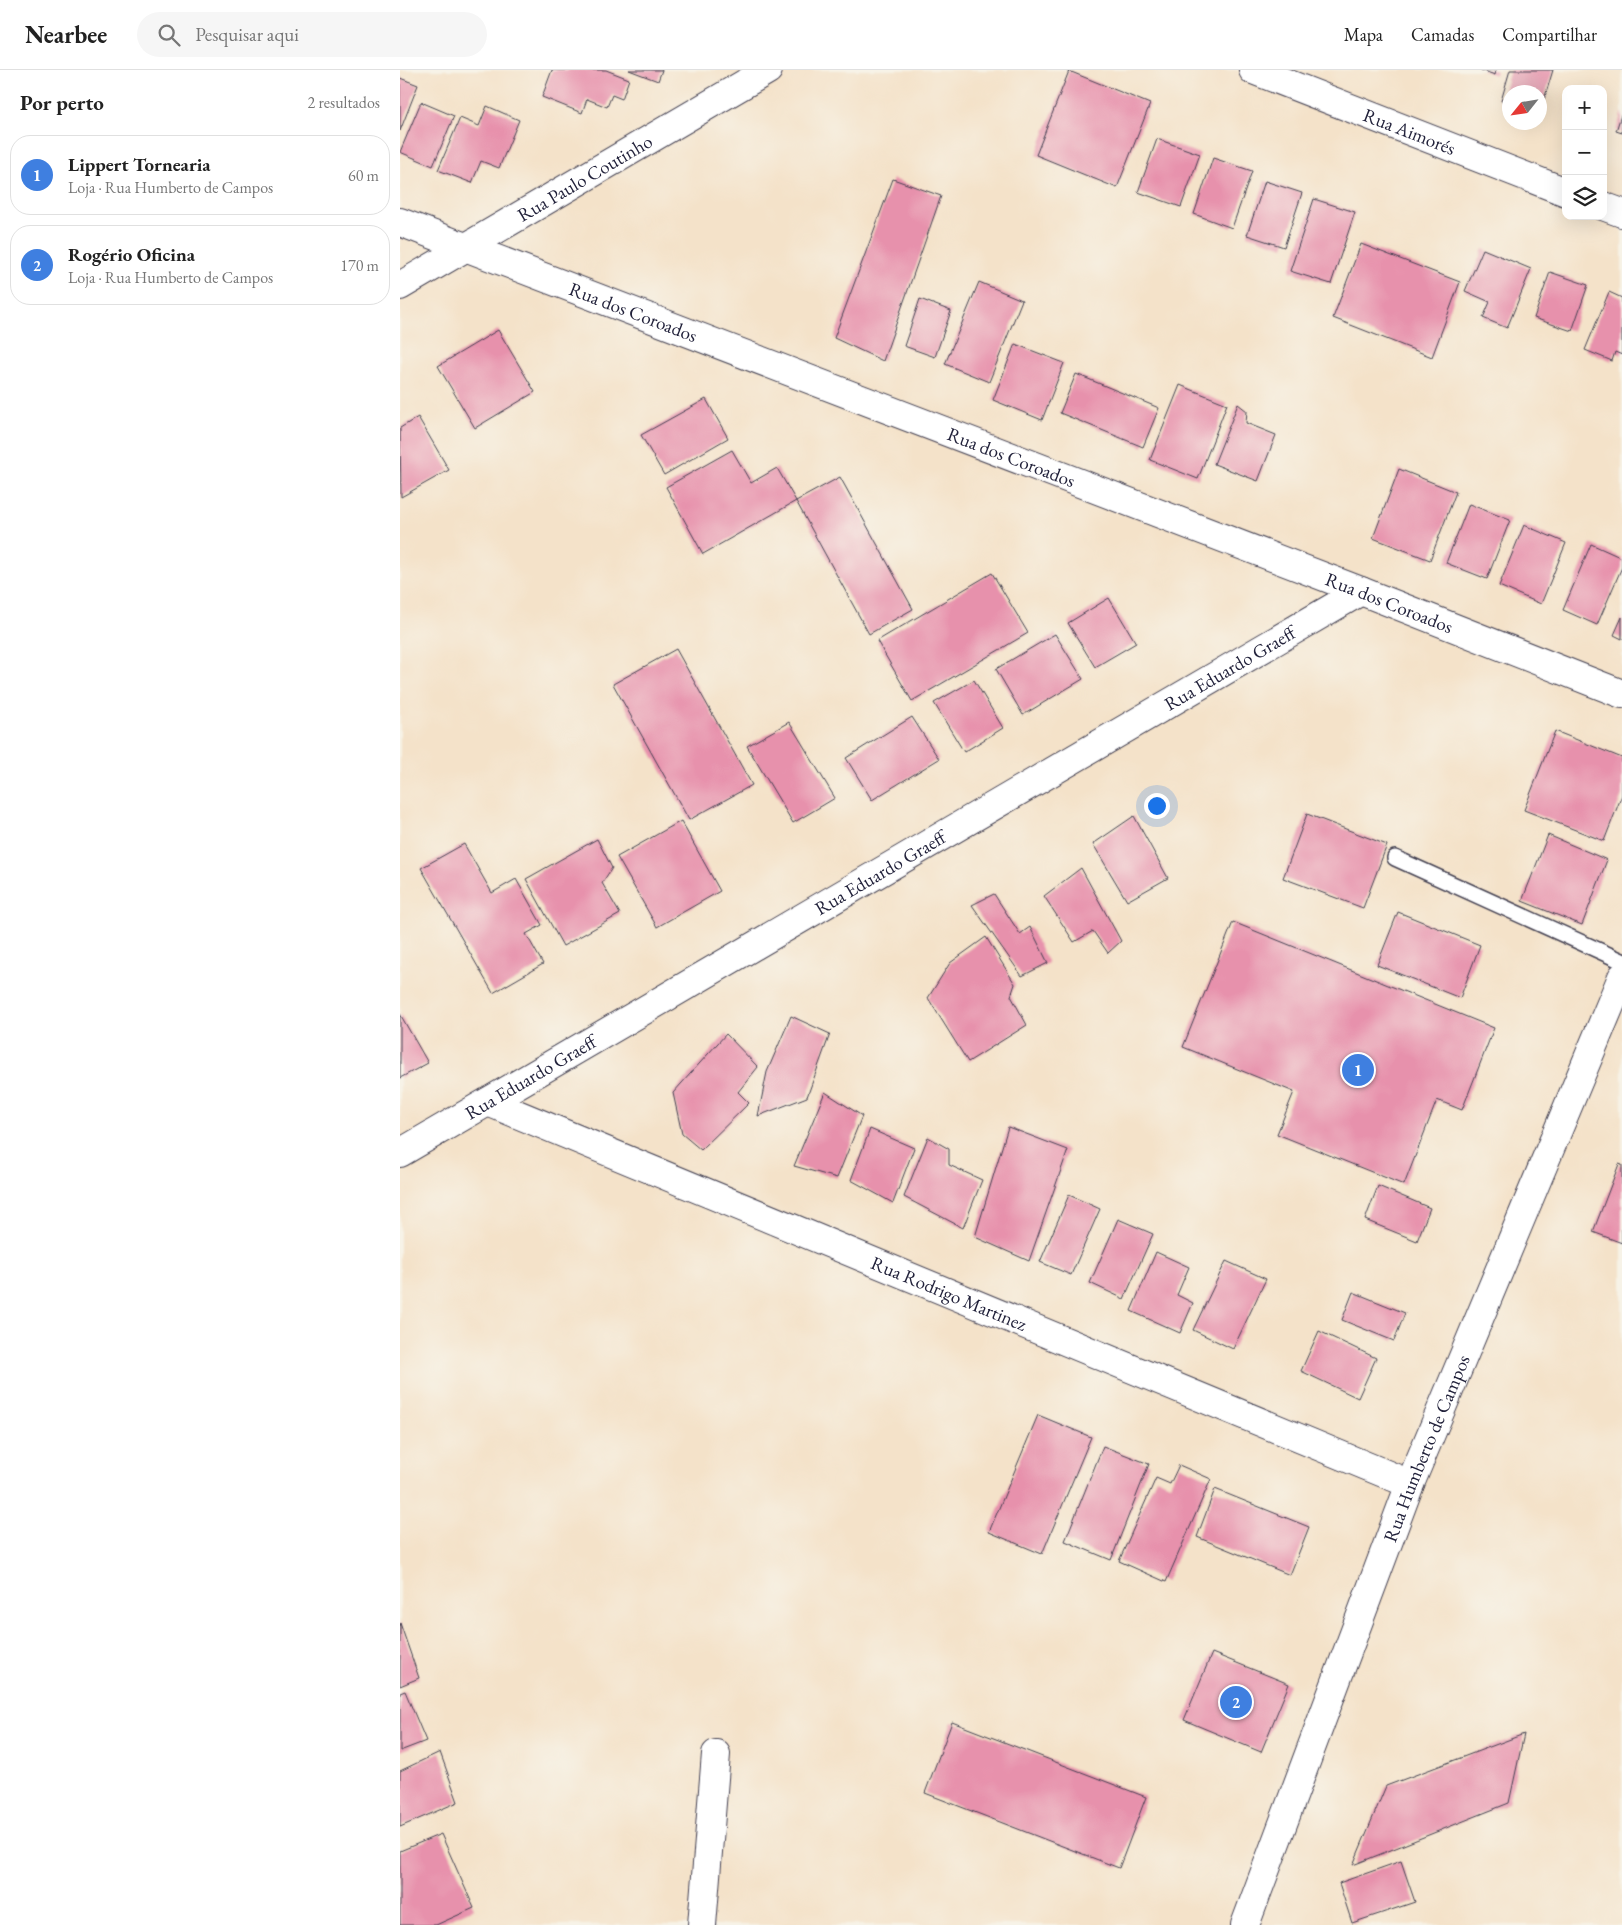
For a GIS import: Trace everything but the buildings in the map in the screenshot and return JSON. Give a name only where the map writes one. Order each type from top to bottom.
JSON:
[{"type":"street","name":"Rua Paulo Coutinho","points":[[400,286],[768,70]]},
{"type":"street","name":"Rua Aimorés","points":[[1253,70],[1562,190]]},
{"type":"street","points":[[1607,207],[1622,213]]},
{"type":"street","name":"Rua dos Coroados","points":[[400,222],[1361,591],[1622,694]]},
{"type":"street","name":"Rua Eduardo Graeff","points":[[400,1153],[1361,591]]},
{"type":"street","name":"Rua Humberto de Campos","points":[[1245,1925],[1410,1484],[1622,977]]},
{"type":"street","name":"Rua Rodrigo Martinez","points":[[488,1102],[1410,1484]]},
{"type":"street","points":[[702,1925],[716,1754]]},
{"type":"lane","points":[[1395,858],[1622,961]]},
{"type":"place","name":"Lippert Tornearia","points":[[1358,1070]]},
{"type":"place","name":"Rogério Oficina","points":[[1236,1702]]}]
